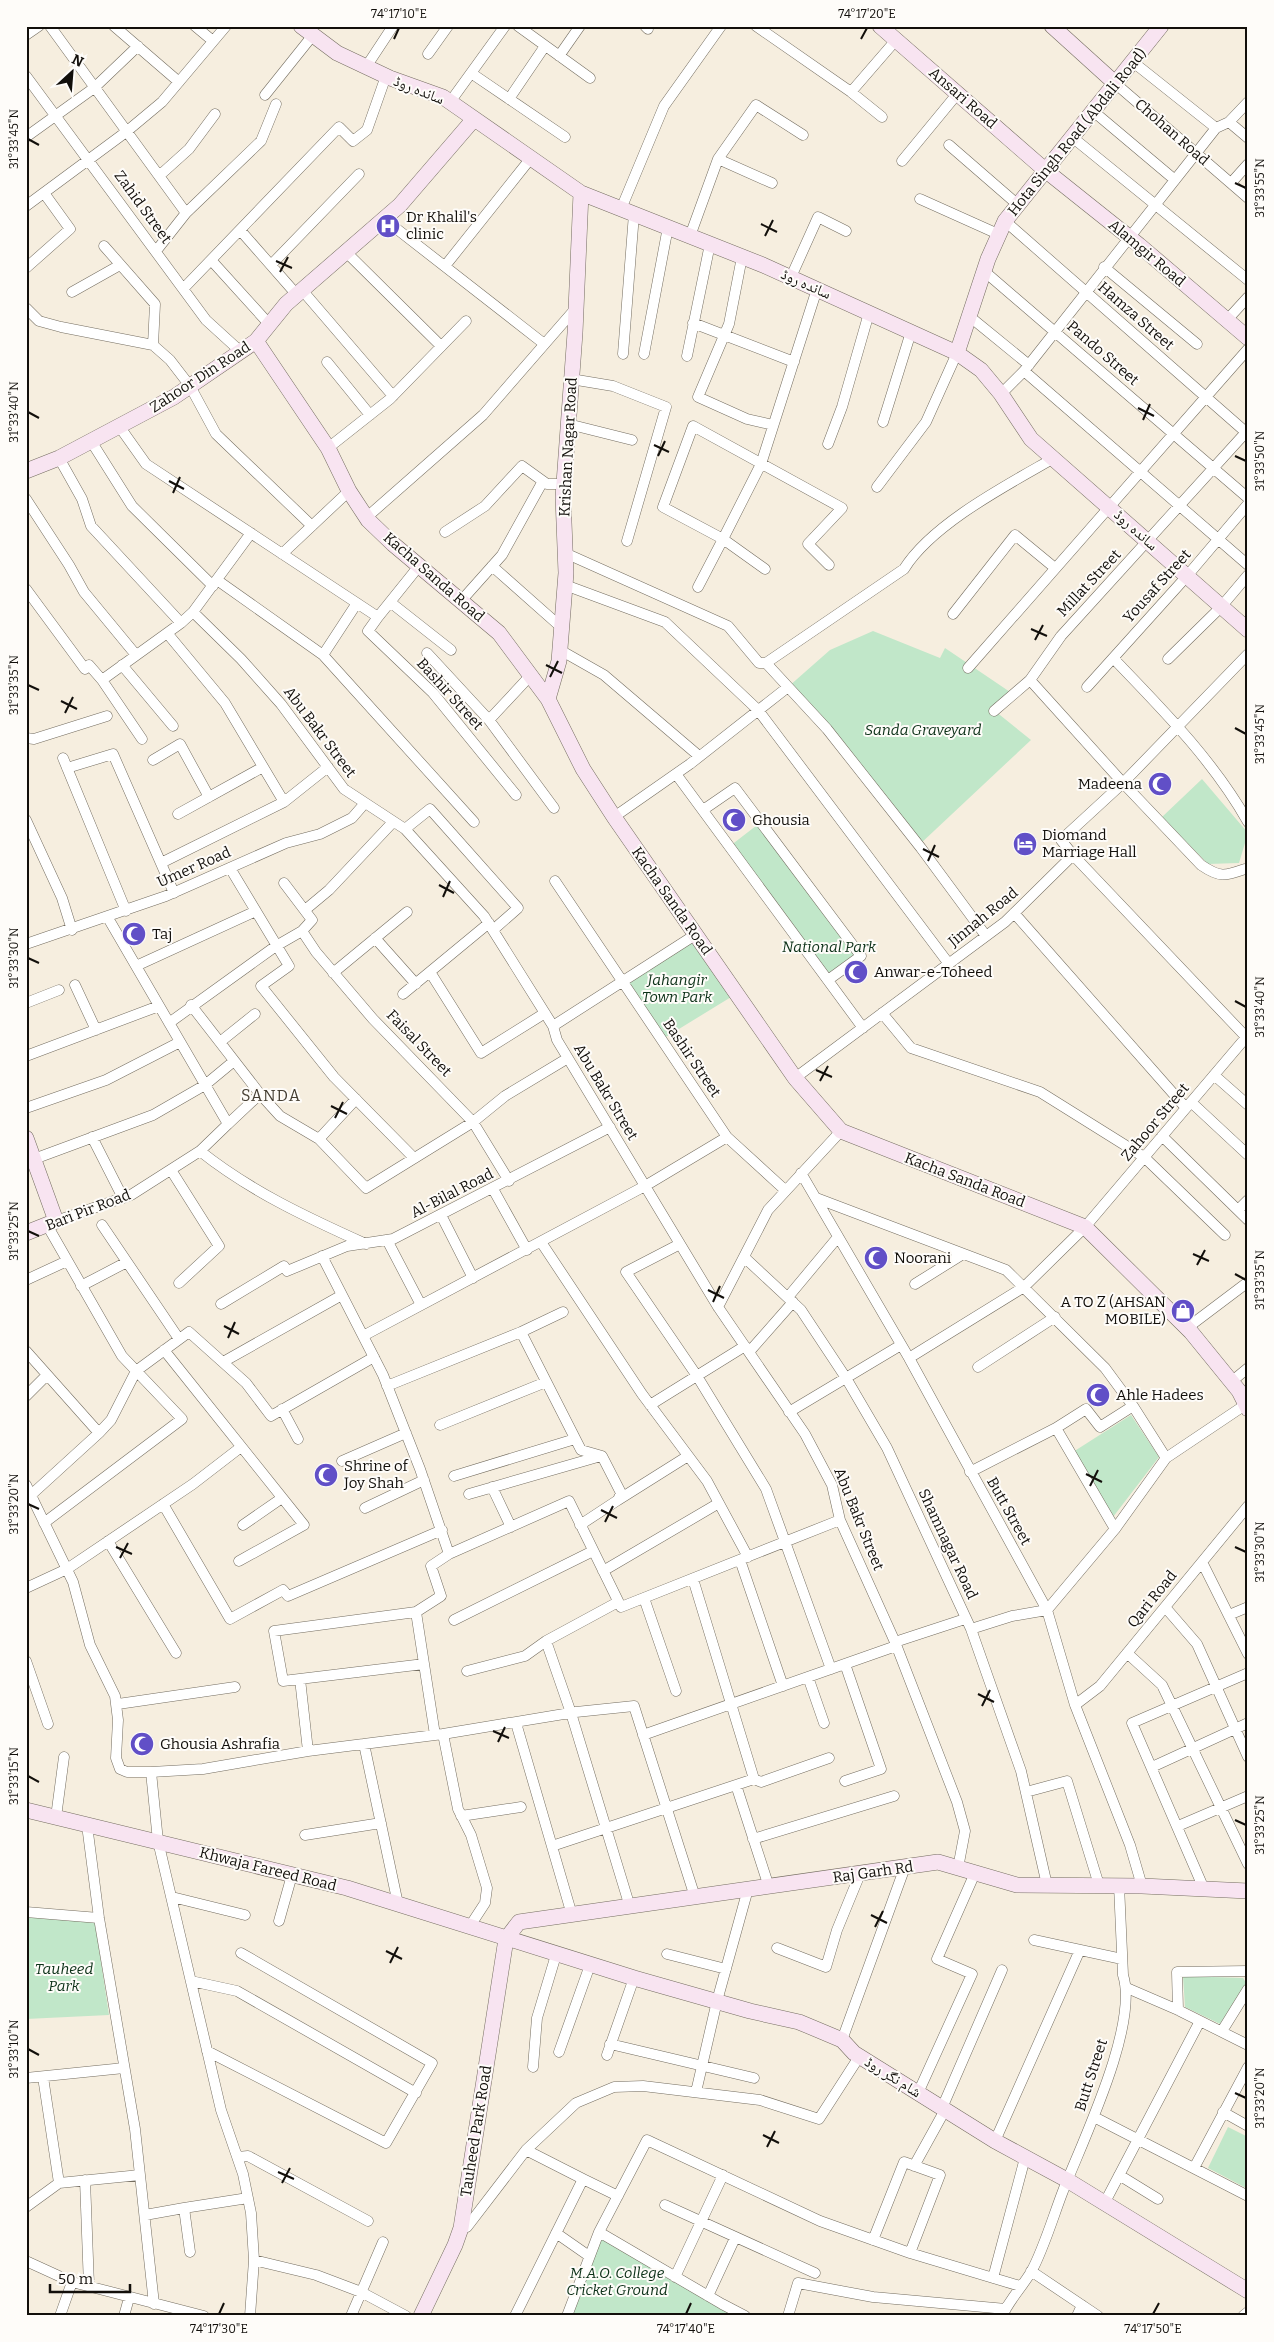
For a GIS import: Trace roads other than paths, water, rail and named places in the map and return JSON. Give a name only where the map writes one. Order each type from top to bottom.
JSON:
[{"type":"main road","name":"Ansari Road","points":[[880,26],[1046,170]]},
{"type":"main road","name":"Chohan Road","points":[[1052,26],[1116,84]]},
{"type":"main road","name":"Hota Singh Road (Abdali Road)","points":[[957,353],[984,271],[1001,228],[1017,204],[1134,62],[1160,26]]},
{"type":"main road","name":"ساندہ روڈ","points":[[307,30],[336,53],[386,76],[443,97],[581,193],[791,277],[957,353],[981,370],[1001,394],[1031,439],[1248,630]]},
{"type":"main road","name":"Zahoor Din Road","points":[[26,471],[60,458],[190,386],[256,341],[299,292],[400,205],[474,119]]},
{"type":"main road","name":"Alamgir Road","points":[[1046,170],[1129,236],[1248,338]]},
{"type":"main road","name":"Krishan Nagar Road","points":[[548,700],[560,661],[565,585],[564,484],[576,308],[581,193]]},
{"type":"main road","name":"Kacha Sanda Road","points":[[256,341],[328,448],[349,491],[366,517],[419,566],[499,633],[548,700],[583,768],[614,817],[695,935],[794,1078],[841,1131],[1084,1227],[1187,1328],[1239,1391],[1246,1407]]},
{"type":"main road","points":[[26,1138],[33,1168],[51,1223]]},
{"type":"main road","name":"Bari Pir Road","points":[[26,1233],[51,1223]]},
{"type":"main road","name":"Khwaja Fareed Road","points":[[26,1810],[292,1875],[398,1904],[506,1939]]},
{"type":"main road","name":"Raj Garh Rd","points":[[506,1939],[519,1922],[938,1862],[1017,1885],[1119,1885],[1248,1891]]},
{"type":"main road","name":"شام نگر روڈ","points":[[506,1939],[750,2012],[799,2022],[842,2040],[860,2056],[995,2141],[1067,2180],[1248,2291]]},
{"type":"main road","name":"Tauheed Park Road","points":[[421,2316],[455,2246],[460,2228],[506,1939]]},
{"type":"street","points":[[26,36],[39,26]]},
{"type":"street","points":[[50,26],[186,213]]},
{"type":"street","points":[[114,26],[179,82]]},
{"type":"street","points":[[195,26],[213,41]]},
{"type":"street","points":[[26,206],[126,132],[162,102],[226,26]]},
{"type":"street","points":[[366,67],[393,26]]},
{"type":"street","points":[[428,54],[448,26]]},
{"type":"street","points":[[450,102],[505,26]]},
{"type":"street","points":[[559,56],[580,26]]},
{"type":"street","points":[[623,354],[627,211],[664,106],[721,26]]},
{"type":"street","points":[[756,26],[851,92],[882,117]]},
{"type":"street","points":[[519,27],[590,78]]},
{"type":"street","points":[[265,95],[307,30]]},
{"type":"street","points":[[851,92],[896,40]]},
{"type":"street","points":[[26,137],[94,88],[138,46]]},
{"type":"street","points":[[508,99],[545,46]]},
{"type":"street","points":[[1134,62],[1216,128]]},
{"type":"street","points":[[471,73],[565,137]]},
{"type":"street","name":"Zahid Street","points":[[26,76],[206,320],[240,351]]},
{"type":"street","points":[[183,288],[339,128],[354,141],[367,130],[386,76]]},
{"type":"street","name":"Chohan Road","points":[[1116,84],[1248,198]]},
{"type":"street","points":[[902,161],[958,94]]},
{"type":"street","points":[[1001,394],[1027,368],[1104,267],[1216,128],[1229,122],[1248,102]]},
{"type":"street","points":[[156,251],[186,213],[260,141],[276,104]]},
{"type":"street","points":[[690,236],[718,159],[756,105],[803,135]]},
{"type":"street","points":[[1093,111],[1174,180]]},
{"type":"street","points":[[159,176],[189,149],[215,114]]},
{"type":"street","points":[[1229,122],[1248,138]]},
{"type":"street","points":[[1072,137],[1248,280]]},
{"type":"street","points":[[949,145],[1017,204]]},
{"type":"street","points":[[445,266],[531,158]]},
{"type":"street","points":[[718,159],[772,183]]},
{"type":"street","points":[[1231,183],[1248,164]]},
{"type":"street","points":[[271,265],[359,174]]},
{"type":"street","points":[[26,268],[70,229],[44,193]]},
{"type":"street","name":"Hamza Street","points":[[920,198],[1001,228],[1086,293],[1247,432]]},
{"type":"street","points":[[791,277],[818,217],[846,231]]},
{"type":"street","points":[[384,219],[543,343]]},
{"type":"street","points":[[644,354],[668,227]]},
{"type":"street","points":[[240,230],[393,396]]},
{"type":"street","points":[[686,356],[710,244]]},
{"type":"street","points":[[104,246],[155,304],[153,345]]},
{"type":"street","points":[[346,252],[441,346]]},
{"type":"street","points":[[742,257],[728,324],[698,397],[747,419],[773,425]]},
{"type":"street","points":[[211,260],[269,324]]},
{"type":"street","points":[[72,292],[120,265]]},
{"type":"street","points":[[1104,267],[1197,344]]},
{"type":"street","name":"Pando Street","points":[[984,271],[1248,498]]},
{"type":"street","points":[[698,587],[761,464],[817,289]]},
{"type":"street","points":[[1227,320],[1248,297]]},
{"type":"street","points":[[26,308],[39,321],[153,345],[170,360],[190,386],[216,434],[312,526]]},
{"type":"street","points":[[366,517],[483,415],[543,343],[576,308]]},
{"type":"street","points":[[828,444],[842,407],[869,312]]},
{"type":"street","points":[[970,316],[1178,506],[1248,564]]},
{"type":"street","points":[[328,448],[393,396],[466,321]]},
{"type":"street","points":[[694,324],[794,362]]},
{"type":"street","points":[[883,422],[911,332]]},
{"type":"street","points":[[968,668],[1109,506],[1207,398],[1248,349]]},
{"type":"street","points":[[878,487],[926,422],[957,353]]},
{"type":"street","points":[[327,362],[370,415]]},
{"type":"street","points":[[571,379],[613,386],[666,407],[627,541]]},
{"type":"street","points":[[568,424],[632,440]]},
{"type":"street","points":[[119,426],[146,464],[378,617],[419,566]]},
{"type":"street","points":[[765,568],[722,539],[662,507],[693,426],[842,508],[808,544],[829,565]]},
{"type":"street","name":"Millat Street","points":[[994,711],[1030,680],[1061,636],[1213,467],[1247,432]]},
{"type":"street","points":[[91,441],[132,506],[215,583],[323,655],[474,822]]},
{"type":"street","points":[[60,458],[82,499],[91,526],[181,623]]},
{"type":"street","points":[[565,553],[728,626],[759,663],[766,663],[904,569],[912,555],[936,533],[997,491],[1054,458]]},
{"type":"street","points":[[445,532],[485,506],[522,466],[547,484],[564,484]]},
{"type":"street","points":[[461,601],[502,555],[543,480]]},
{"type":"street","points":[[282,554],[349,491]]},
{"type":"street","points":[[26,499],[69,565],[84,592],[136,655]]},
{"type":"street","name":"Yousaf Street","points":[[1087,687],[1187,576],[1248,504]]},
{"type":"street","points":[[102,680],[181,623],[193,612],[251,533]]},
{"type":"street","points":[[953,614],[1015,535],[1056,568]]},
{"type":"street","points":[[492,566],[562,628]]},
{"type":"street","points":[[1168,659],[1221,607],[1248,575]]},
{"type":"street","points":[[565,585],[665,622],[758,710],[949,964]]},
{"type":"street","points":[[26,589],[85,669],[89,666],[102,680],[142,739]]},
{"type":"street","points":[[390,602],[451,650]]},
{"type":"street","points":[[323,655],[357,603]]},
{"type":"street","name":"Abu Bakr Street","points":[[193,612],[241,659],[281,704],[344,789],[405,829],[491,927],[553,1026],[557,1040],[718,1307],[805,1434],[832,1485],[840,1520],[896,1644],[957,1802],[965,1831],[958,1868]]},
{"type":"street","name":"Bashir Street","points":[[378,617],[368,631],[433,693],[516,795]]},
{"type":"street","points":[[167,633],[225,703],[284,802]]},
{"type":"street","points":[[560,650],[604,674],[699,756]]},
{"type":"street","points":[[427,653],[489,720],[554,808]]},
{"type":"street","points":[[1247,1037],[1073,855],[1061,840],[1123,783],[1248,654]]},
{"type":"street","points":[[1113,658],[1177,726],[1233,796],[1248,822]]},
{"type":"street","points":[[766,663],[827,728],[921,848],[986,936]]},
{"type":"street","points":[[122,665],[173,726]]},
{"type":"street","points":[[489,720],[530,676]]},
{"type":"street","points":[[1030,680],[1123,783],[1201,865],[1214,874],[1225,876],[1247,868]]},
{"type":"street","points":[[614,817],[676,774],[788,687]]},
{"type":"street","points":[[26,738],[34,739],[107,716]]},
{"type":"street","points":[[153,760],[180,744],[209,797]]},
{"type":"street","points":[[126,911],[65,763],[113,754],[174,893]]},
{"type":"street","points":[[178,814],[263,767]]},
{"type":"street","points":[[161,863],[284,802],[328,768]]},
{"type":"street","points":[[676,774],[863,1028]]},
{"type":"street","points":[[703,810],[735,788],[861,956],[828,980]]},
{"type":"street","name":"Umer Road","points":[[26,944],[108,918],[174,893],[286,843],[320,834],[352,818],[365,803]]},
{"type":"street","points":[[403,994],[518,908],[430,809],[405,829]]},
{"type":"street","points":[[26,820],[62,898],[72,930]]},
{"type":"street","points":[[305,910],[329,890],[394,822]]},
{"type":"street","name":"Jinnah Road","points":[[794,1078],[986,936],[1014,913],[1073,855]]},
{"type":"street","points":[[230,868],[288,966],[261,986],[334,1077],[414,1157]]},
{"type":"street","name":"Bashir Street","points":[[555,882],[624,981],[657,1034],[728,1137],[785,1190]]},
{"type":"street","points":[[169,1023],[191,1005],[276,946],[302,931],[312,920],[284,883]]},
{"type":"street","points":[[136,966],[256,911]]},
{"type":"street","points":[[333,973],[407,912]]},
{"type":"street","points":[[1014,913],[1188,1106],[1248,1155]]},
{"type":"street","points":[[108,918],[228,1124]]},
{"type":"street","name":"Faisal Street","points":[[302,931],[333,973],[391,1038],[473,1122],[509,1181]]},
{"type":"street","points":[[553,1026],[695,935]]},
{"type":"street","points":[[375,938],[416,984]]},
{"type":"street","points":[[430,972],[480,1053],[545,1013]]},
{"type":"street","points":[[75,985],[96,1030]]},
{"type":"street","points":[[26,1003],[59,990]]},
{"type":"street","points":[[191,1005],[260,1094],[280,1116],[319,1139],[366,1188],[473,1122],[505,1096],[568,1058]]},
{"type":"street","points":[[26,1056],[159,1006]]},
{"type":"street","points":[[882,1013],[911,1048],[1040,1092],[1144,1157],[1225,1234]]},
{"type":"street","points":[[220,1042],[255,1014]]},
{"type":"street","name":"Zahoor Street","points":[[909,1358],[1024,1287],[1084,1227],[1247,1037]]},
{"type":"street","points":[[26,1108],[106,1080],[180,1042]]},
{"type":"street","points":[[33,1168],[92,1137],[153,1115],[205,1085],[234,1061]]},
{"type":"street","points":[[1214,1075],[1248,1105]]},
{"type":"street","name":"Bari Pir Road","points":[[51,1223],[123,1198],[171,1170],[200,1151],[260,1094]]},
{"type":"street","points":[[319,1139],[356,1099]]},
{"type":"street","name":"Al-Bilal Road","points":[[221,1304],[284,1266],[286,1271],[347,1246],[387,1240],[494,1189],[610,1128]]},
{"type":"street","points":[[718,1307],[768,1210],[841,1131]]},
{"type":"street","points":[[1162,1136],[1248,1220]]},
{"type":"street","points":[[92,1137],[123,1198]]},
{"type":"street","points":[[363,1336],[645,1186],[728,1137]]},
{"type":"street","points":[[200,1151],[226,1172],[262,1194],[313,1221],[366,1244]]},
{"type":"street","points":[[171,1170],[219,1246],[178,1283]]},
{"type":"street","name":"Butt Street","points":[[801,1173],[909,1358],[1047,1610],[1075,1706],[1130,1846],[1142,1886]]},
{"type":"street","points":[[494,1189],[527,1250]]},
{"type":"street","points":[[816,1198],[1006,1270],[1105,1368],[1133,1406],[1166,1458]]},
{"type":"street","points":[[1238,1210],[1248,1200]]},
{"type":"street","points":[[441,1215],[473,1278]]},
{"type":"street","points":[[44,1523],[182,1419],[122,1356],[67,1261],[51,1223]]},
{"type":"street","points":[[102,1225],[179,1339]]},
{"type":"street","points":[[650,1405],[696,1376],[747,1349],[790,1300],[838,1237]]},
{"type":"street","points":[[387,1240],[421,1305]]},
{"type":"street","points":[[541,1242],[650,1405],[719,1502],[744,1558],[782,1686]]},
{"type":"street","points":[[680,1244],[626,1272],[696,1376],[766,1489],[831,1669]]},
{"type":"street","points":[[915,1284],[963,1254]]},
{"type":"street","points":[[322,1256],[387,1386],[424,1480],[449,1554]]},
{"type":"street","name":"Shamnagar Road","points":[[744,1257],[801,1310],[846,1378],[887,1448],[971,1629],[1021,1770],[1047,1885]]},
{"type":"street","points":[[26,1280],[67,1261]]},
{"type":"street","points":[[81,1286],[127,1262]]},
{"type":"street","points":[[1187,1328],[1248,1282]]},
{"type":"street","points":[[223,1362],[342,1295]]},
{"type":"street","points":[[387,1386],[521,1332],[563,1312]]},
{"type":"street","points":[[978,1367],[1055,1317]]},
{"type":"street","points":[[374,1357],[271,1416],[246,1383],[189,1332],[136,1371],[111,1420],[99,1433],[28,1490],[73,1582],[90,1645],[118,1704],[116,1758],[120,1769],[127,1772],[203,1769],[308,1751],[439,1735],[571,1713],[634,1706],[695,1897]]},
{"type":"street","points":[[521,1332],[581,1450],[602,1456],[621,1493],[618,1500]]},
{"type":"street","points":[[789,1412],[901,1345]]},
{"type":"street","points":[[164,1350],[304,1525],[239,1562]]},
{"type":"street","points":[[26,1351],[99,1433]]},
{"type":"street","points":[[1232,1382],[1248,1368]]},
{"type":"street","points":[[26,1396],[47,1375]]},
{"type":"street","points":[[440,1425],[546,1382]]},
{"type":"street","points":[[970,1472],[1056,1428],[1086,1409],[1100,1427],[1133,1406]]},
{"type":"street","points":[[971,1629],[1012,1616],[1047,1610],[1115,1530],[1166,1458],[1246,1407]]},
{"type":"street","points":[[282,1409],[298,1439]]},
{"type":"street","points":[[1056,1428],[1115,1530]]},
{"type":"street","points":[[342,1461],[406,1433]]},
{"type":"street","points":[[454,1476],[575,1438]]},
{"type":"street","points":[[26,1588],[67,1569],[193,1484],[241,1447]]},
{"type":"street","points":[[469,1494],[602,1456]]},
{"type":"street","points":[[580,1525],[688,1456]]},
{"type":"street","points":[[364,1508],[424,1480]]},
{"type":"street","points":[[492,1487],[511,1526]]},
{"type":"street","points":[[243,1525],[282,1498]]},
{"type":"street","points":[[424,1664],[283,1681],[274,1632],[416,1612],[441,1596],[431,1566],[449,1554],[569,1501],[621,1608],[840,1520]]},
{"type":"street","points":[[603,1571],[719,1502]]},
{"type":"street","points":[[163,1504],[230,1619],[283,1590],[288,1596],[442,1530]]},
{"type":"street","name":"Qari Road","points":[[1075,1706],[1100,1686],[1248,1506]]},
{"type":"street","points":[[108,1541],[176,1653]]},
{"type":"street","points":[[454,1620],[593,1551]]},
{"type":"street","points":[[1202,1562],[1248,1654]]},
{"type":"street","points":[[693,1579],[754,1779]]},
{"type":"street","points":[[644,1598],[676,1691]]},
{"type":"street","points":[[467,1671],[525,1656],[546,1641],[618,1602]]},
{"type":"street","points":[[1165,1607],[1196,1644],[1248,1757]]},
{"type":"street","points":[[1229,1615],[1248,1607]]},
{"type":"street","points":[[416,1612],[424,1664],[439,1735],[461,1816],[488,1888],[485,1903],[470,1926]]},
{"type":"street","points":[[643,1735],[845,1664],[965,1619]]},
{"type":"street","points":[[546,1641],[571,1713],[630,1906]]},
{"type":"street","points":[[1127,1653],[1162,1685],[1221,1808],[1245,1850],[1248,1864]]},
{"type":"street","points":[[26,1660],[48,1724]]},
{"type":"street","points":[[844,1781],[881,1769],[845,1664]]},
{"type":"street","points":[[1204,1889],[1132,1723],[1248,1672]]},
{"type":"street","points":[[808,1677],[824,1724]]},
{"type":"street","points":[[300,1679],[308,1751]]},
{"type":"street","points":[[118,1704],[234,1687]]},
{"type":"street","points":[[516,1723],[572,1915]]},
{"type":"street","points":[[1152,1767],[1248,1723]]},
{"type":"street","points":[[364,1744],[398,1904]]},
{"type":"street","points":[[56,1817],[64,1757]]},
{"type":"street","points":[[552,1846],[754,1779],[761,1782],[829,1758]]},
{"type":"street","points":[[151,1772],[158,1841],[207,2051],[248,2198],[254,2260],[250,2316]]},
{"type":"street","points":[[1026,1792],[1067,1781],[1099,1885]]},
{"type":"street","points":[[736,1785],[769,1886]]},
{"type":"street","points":[[754,1839],[894,1796]]},
{"type":"street","points":[[1178,1826],[1248,1796]]},
{"type":"street","points":[[461,1816],[521,1807]]},
{"type":"street","points":[[306,1835],[381,1822]]},
{"type":"street","points":[[87,1824],[99,1918],[140,2175],[154,2304]]},
{"type":"street","points":[[842,2040],[905,1867]]},
{"type":"street","points":[[918,2093],[972,1974],[937,1959],[975,1873]]},
{"type":"street","points":[[777,1948],[826,1967],[837,1930],[860,1874]]},
{"type":"street","points":[[279,1921],[292,1875]]},
{"type":"street","name":"Butt Street","points":[[1004,2312],[1031,2271],[1094,2117],[1118,2048],[1127,1988],[1123,1975],[1119,1885]]},
{"type":"street","points":[[696,2092],[717,2002],[748,1889]]},
{"type":"street","points":[[172,1897],[245,1915]]},
{"type":"street","points":[[26,1912],[99,1918]]},
{"type":"street","points":[[1034,1940],[1079,1952],[1122,1959]]},
{"type":"street","points":[[995,2141],[1079,1952]]},
{"type":"street","points":[[207,2051],[386,2143],[432,2063],[241,1953]]},
{"type":"street","points":[[667,1954],[726,1969]]},
{"type":"street","points":[[533,2067],[537,2018],[556,1955]]},
{"type":"street","points":[[558,2052],[590,1965]]},
{"type":"street","points":[[914,2166],[944,2109],[1002,1970]]},
{"type":"street","points":[[1178,2010],[1177,1972],[1248,1971]]},
{"type":"street","points":[[607,2055],[634,1978]]},
{"type":"street","points":[[191,1981],[237,1991],[416,2092]]},
{"type":"street","points":[[1127,1988],[1178,2010],[1248,2045]]},
{"type":"street","points":[[1222,2031],[1248,1989]]},
{"type":"street","points":[[1104,2204],[1200,2021]]},
{"type":"street","points":[[610,2044],[754,2078]]},
{"type":"street","points":[[460,2228],[467,2227],[526,2150],[576,2103],[614,2087],[643,2086],[760,2100],[819,2119],[860,2056]]},
{"type":"street","points":[[1194,2168],[1248,2066]]},
{"type":"street","points":[[26,2078],[124,2068]]},
{"type":"street","points":[[43,2077],[59,2183]]},
{"type":"street","points":[[1223,2112],[1248,2126]]},
{"type":"street","points":[[1094,2117],[1248,2196]]},
{"type":"street","points":[[566,2316],[599,2232],[647,2140],[820,2221],[910,2253],[1020,2286]]},
{"type":"street","points":[[526,2150],[618,2196]]},
{"type":"street","points":[[238,2157],[248,2156],[368,2220]]},
{"type":"street","points":[[993,2278],[1025,2158]]},
{"type":"street","points":[[873,2240],[904,2162],[940,2175],[910,2253]]},
{"type":"street","points":[[26,2206],[59,2183],[140,2175]]},
{"type":"street","points":[[675,2277],[723,2175]]},
{"type":"street","points":[[1119,2176],[1158,2199]]},
{"type":"street","points":[[515,2316],[583,2179]]},
{"type":"street","points":[[85,2180],[89,2286]]},
{"type":"street","points":[[145,2215],[248,2198]]},
{"type":"street","points":[[665,2205],[815,2273]]},
{"type":"street","points":[[184,2208],[190,2252]]},
{"type":"street","points":[[599,2232],[745,2316]]},
{"type":"street","points":[[556,2233],[589,2256]]},
{"type":"street","points":[[708,2296],[735,2238]]},
{"type":"street","points":[[350,2316],[383,2242]]},
{"type":"street","points":[[254,2260],[316,2275],[361,2292],[406,2316]]},
{"type":"street","points":[[26,2261],[72,2282],[188,2314],[204,2316]]},
{"type":"street","points":[[1031,2271],[1098,2316]]},
{"type":"street","points":[[60,2316],[72,2282]]},
{"type":"street","points":[[788,2316],[798,2283],[873,2297],[1004,2312]]},
{"type":"street","points":[[124,2316],[129,2298]]},
{"type":"street","points":[[1077,2316],[1082,2305]]},
{"type":"street","points":[[1243,2316],[1248,2312]]},
{"type":"place","name":"Dr Khalil's clinic","points":[[388,226]]},
{"type":"place","name":"Madeena","points":[[1160,784]]},
{"type":"place","name":"Ghousia","points":[[734,820]]},
{"type":"place","name":"Diomand Marriage Hall","points":[[1025,844]]},
{"type":"place","name":"Taj","points":[[134,934]]},
{"type":"place","name":"Anwar-e-Toheed","points":[[856,972]]},
{"type":"place","name":"Noorani","points":[[876,1258]]},
{"type":"place","name":"A TO Z (AHSAN MOBILE)","points":[[1183,1311]]},
{"type":"place","name":"Ahle Hadees","points":[[1098,1395]]},
{"type":"place","name":"Shrine of Joy Shah","points":[[326,1475]]},
{"type":"place","name":"Ghousia Ashrafia","points":[[142,1744]]},
{"type":"district","name":"SANDA","points":[[271,1095]]},
{"type":"park label","name":"Sanda Graveyard","points":[[923,730]]},
{"type":"park label","name":"National Park","points":[[829,947]]},
{"type":"park label","name":"Jahangir Town Park","points":[[677,988]]},
{"type":"park label","name":"Tauheed Park","points":[[64,1978]]},
{"type":"park label","name":"M.A.O. College Cricket Ground","points":[[617,2282]]}]
